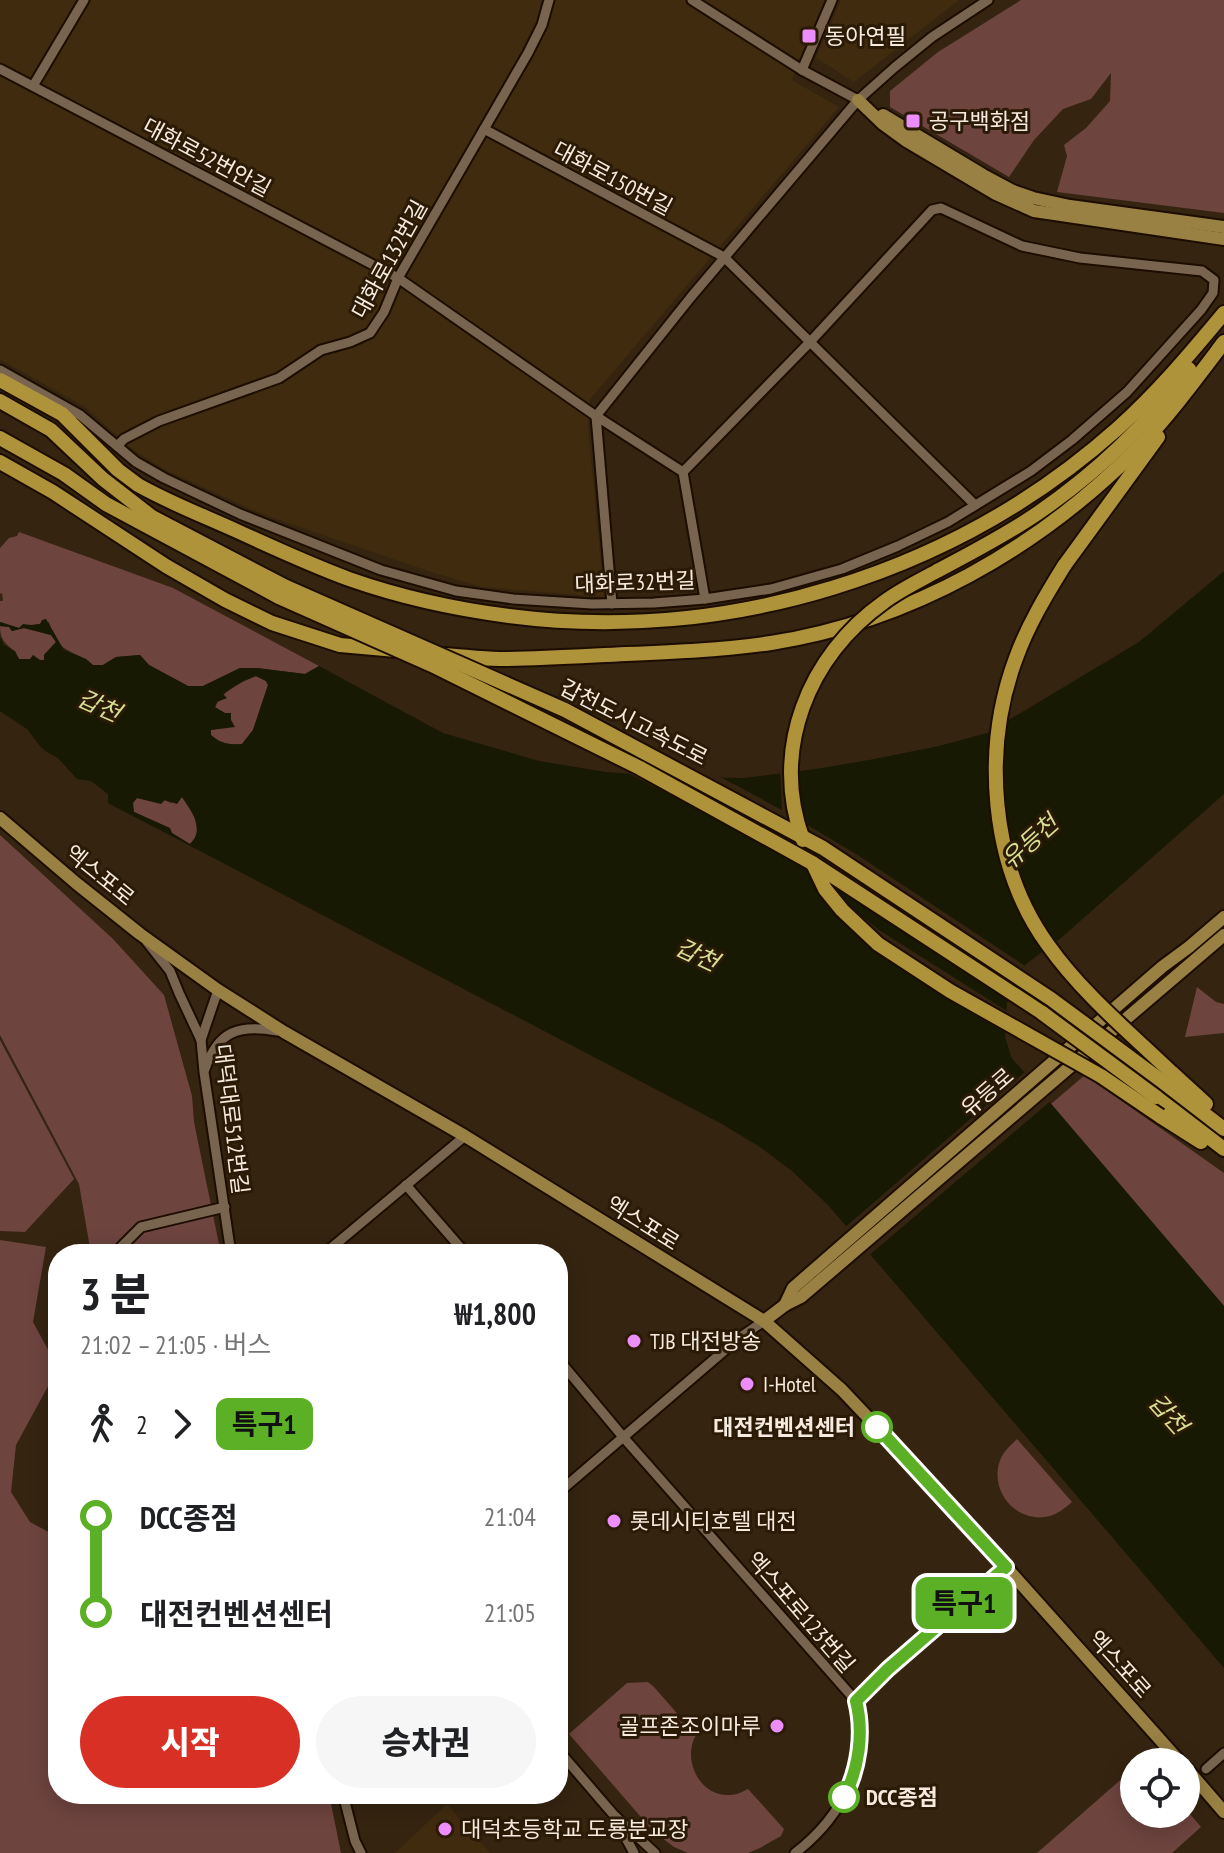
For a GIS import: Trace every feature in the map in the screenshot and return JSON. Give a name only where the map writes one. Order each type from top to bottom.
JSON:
[{"type":"highway","points":[[0,380],[62,414],[118,470],[138,485],[350,579],[407,596],[508,616],[639,621],[757,607],[809,595],[893,567],[969,532],[1040,489],[1114,431],[1162,386],[1224,314]]},
{"type":"highway","points":[[1224,314],[1213,337],[1179,382],[1115,452],[1039,512],[893,596],[866,616],[835,648],[812,683],[795,731],[791,756],[793,807],[809,858],[825,889],[878,944],[950,991],[1101,1076],[1224,1157]]},
{"type":"highway","points":[[0,462],[225,600],[272,623],[340,645],[496,659],[726,649],[821,633],[891,611],[968,577],[1015,549],[1066,513],[1136,449],[1193,384],[1224,342]]},
{"type":"highway","points":[[1193,384],[1182,406],[1064,566],[1034,616],[1016,657],[1003,703],[996,770],[1001,827],[1015,882],[1046,942],[1083,988],[1167,1077],[1224,1121]]},
{"type":"highway","name":"갑천도시고속도로","points":[[0,401],[51,430],[103,479],[152,517],[282,592],[565,710],[823,848],[1167,1077],[1224,1129]]},
{"type":"highway","name":"갑천도시고속도로","points":[[0,438],[64,474],[119,511],[640,768],[814,864],[1041,1012],[1224,1149]]},
{"type":"main road","points":[[858,100],[983,175],[1033,198],[1224,227]]},
{"type":"main road","points":[[858,100],[905,140],[996,194],[1034,211],[1224,239]]},
{"type":"main road","name":"엑스포로","points":[[0,818],[140,934],[218,990],[284,1032],[465,1136],[764,1321],[842,1390],[1168,1748]]},
{"type":"main road","name":"유등로","points":[[785,1305],[793,1288],[1162,967],[1224,917]]},
{"type":"main road","name":"유등로","points":[[764,1321],[801,1297],[1224,935]]},
{"type":"main road","points":[[1200,1784],[1224,1812]]},
{"type":"street","points":[[33,86],[84,0]]},
{"type":"street","name":"대화로132번길","points":[[117,446],[124,439],[159,421],[279,378],[321,350],[370,333],[384,312],[398,278],[528,53],[542,25],[549,0]]},
{"type":"street","points":[[692,0],[802,70],[858,100]]},
{"type":"street","points":[[802,70],[832,0]]},
{"type":"street","points":[[961,0],[969,12]]},
{"type":"street","points":[[612,604],[596,416],[724,257],[858,100],[932,37],[988,0]]},
{"type":"street","name":"대화로52번안길","points":[[0,69],[398,278],[596,416],[683,472]]},
{"type":"street","name":"대화로150번길","points":[[484,129],[724,257],[975,505]]},
{"type":"street","name":"대화로32번길","points":[[0,370],[80,415],[136,462],[164,478],[240,514],[381,570],[456,591],[513,599],[654,603],[771,589],[842,569],[948,522],[1042,463],[1127,392],[1201,310],[1213,293],[1214,280],[1202,271],[1080,258],[1022,246],[941,208],[932,210],[810,342]]},
{"type":"street","points":[[705,599],[683,472],[810,342]]},
{"type":"street","points":[[140,934],[170,971],[201,1040]]},
{"type":"street","name":"대덕대로512번길","points":[[218,990],[201,1040],[230,1244]]},
{"type":"street","points":[[204,1072],[215,1046],[227,1035],[259,1028],[284,1032]]},
{"type":"street","points":[[336,1244],[465,1136]]},
{"type":"street","points":[[406,1185],[457,1244]]},
{"type":"street","points":[[124,1244],[141,1227],[225,1207]]},
{"type":"street","points":[[568,1485],[739,1338],[764,1321]]},
{"type":"street","name":"엑스포로123번길","points":[[568,1372],[856,1701]]},
{"type":"street","points":[[795,1853],[822,1830],[839,1808],[850,1786],[859,1743],[856,1701],[888,1669],[1006,1567]]},
{"type":"street","points":[[1208,1768],[1224,1753]]},
{"type":"street","points":[[568,1762],[613,1814],[655,1853]]},
{"type":"street","points":[[346,1804],[361,1853]]},
{"type":"street","points":[[613,1814],[634,1853]]},
{"type":"shaded area","points":[[0,0],[825,0],[792,80],[839,107],[590,399],[588,426],[604,597],[482,587],[262,514],[165,470],[132,449],[85,407],[0,359]]},
{"type":"shaded area","points":[[841,0],[959,0],[854,82],[816,58]]},
{"type":"shaded area","points":[[1021,0],[1224,0],[1224,213],[1057,192],[1067,156],[1064,145],[1086,128],[1110,101],[1111,73],[1091,99],[1063,109],[1034,140],[1009,177],[890,107],[890,91],[938,52]]},
{"type":"shaded area","points":[[19,532],[173,588],[319,666],[305,674],[240,668],[203,686],[188,686],[149,665],[140,655],[116,657],[103,665],[93,665],[61,646],[49,622],[19,628],[0,622],[0,601],[3,601],[0,594],[0,548]]},
{"type":"shaded area","points":[[0,626],[9,627],[12,631],[24,628],[51,635],[56,642],[44,655],[44,660],[19,659],[4,641]]},
{"type":"shaded area","points":[[256,676],[268,685],[253,730],[242,744],[218,740],[211,735],[211,730],[216,729],[225,713],[215,708],[218,702],[232,688]]},
{"type":"shaded area","points":[[182,797],[195,817],[198,834],[190,844],[169,828],[134,812],[132,803],[137,798],[171,803]]},
{"type":"shaded area","points":[[0,835],[113,939],[164,995],[192,1096],[194,1122],[219,1244],[89,1244],[79,1184],[0,1035]]},
{"type":"shaded area","points":[[1197,987],[1216,1002],[1224,1004],[1224,1033],[1185,1037]]},
{"type":"shaded area","points":[[0,1040],[74,1179],[25,1232],[0,1231]]},
{"type":"shaded area","points":[[1085,1075],[1224,1173],[1224,1306],[1051,1104]]},
{"type":"shaded area","points":[[0,1240],[46,1247],[33,1322],[48,1350],[48,1386],[16,1445],[11,1492],[30,1522],[48,1532],[48,1804],[331,1804],[341,1853],[0,1853]]},
{"type":"shaded area","points":[[1017,1439],[1072,1502],[1059,1512],[1050,1516],[1026,1515],[1016,1510],[1002,1493],[998,1482],[1001,1458]]},
{"type":"shaded area","name":"골프존조이마루","points":[[648,1682],[696,1735],[692,1745],[692,1765],[702,1783],[719,1794],[730,1795],[748,1789],[784,1829],[781,1836],[748,1853],[688,1853],[674,1847],[653,1831],[569,1734],[627,1683]]},
{"type":"shaded area","points":[[1120,1780],[1120,1828],[1200,1828],[1172,1853],[1037,1853]]},
{"type":"shaded area","name":"대덕초등학교 도룡분교장","points":[[447,1804],[490,1853],[395,1853]]},
{"type":"water","points":[[1224,571],[1224,794],[1061,938],[1026,964],[1007,1003],[1005,1036],[1011,1057],[1224,1306],[1224,1668],[828,1205],[792,1171],[722,1124],[108,803],[108,794],[91,781],[77,779],[58,758],[40,746],[27,729],[0,711],[0,637],[19,659],[30,659],[33,655],[44,660],[44,655],[56,642],[51,635],[24,628],[12,631],[9,627],[0,626],[0,622],[19,628],[23,624],[40,624],[46,619],[64,650],[93,665],[103,665],[116,657],[140,655],[149,665],[188,686],[203,686],[240,668],[305,674],[319,666],[443,733],[539,761],[606,772],[744,778],[869,760],[987,733],[1139,642]],"holes":[[[256,676],[268,685],[253,730],[242,744],[218,740],[211,735],[211,730],[235,727],[231,713],[215,707],[217,702],[227,698],[223,694]],[[182,797],[197,827],[190,844],[172,833],[170,828],[134,812],[133,803],[137,798],[177,804]]]},
{"type":"pier","points":[[795,768],[799,820],[1028,968],[1012,1002],[830,883],[855,911],[879,930],[1010,1013],[1010,1027],[877,943],[809,871],[741,831],[620,769],[713,773],[782,810],[780,769]]},
{"type":"pier","points":[[1027,1070],[1052,1100],[867,1257],[843,1229]]},
{"type":"bus line","name":"특구1","points":[[844,1797],[856,1767],[859,1743],[856,1701],[888,1669],[1006,1567],[877,1427]]},
{"type":"place","name":"동아연필","points":[[809,36]]},
{"type":"place","name":"공구백화점","points":[[913,121]]},
{"type":"place","name":"TJB 대전방송","points":[[634,1341]]},
{"type":"place","name":"I-Hotel","points":[[747,1384]]},
{"type":"place","name":"대전컨벤션센터","points":[[877,1427]]},
{"type":"place","name":"롯데시티호텔 대전","points":[[614,1521]]},
{"type":"place","name":"골프존조이마루","points":[[777,1726]]},
{"type":"place","name":"DCC종점","points":[[844,1797]]},
{"type":"place","name":"대덕초등학교 도룡분교장","points":[[445,1829]]},
{"type":"water label","name":"갑천","points":[[99,706]]},
{"type":"water label","name":"유등천","points":[[1030,842]]},
{"type":"water label","name":"갑천","points":[[697,955]]},
{"type":"water label","name":"갑천","points":[[1168,1414]]}]
